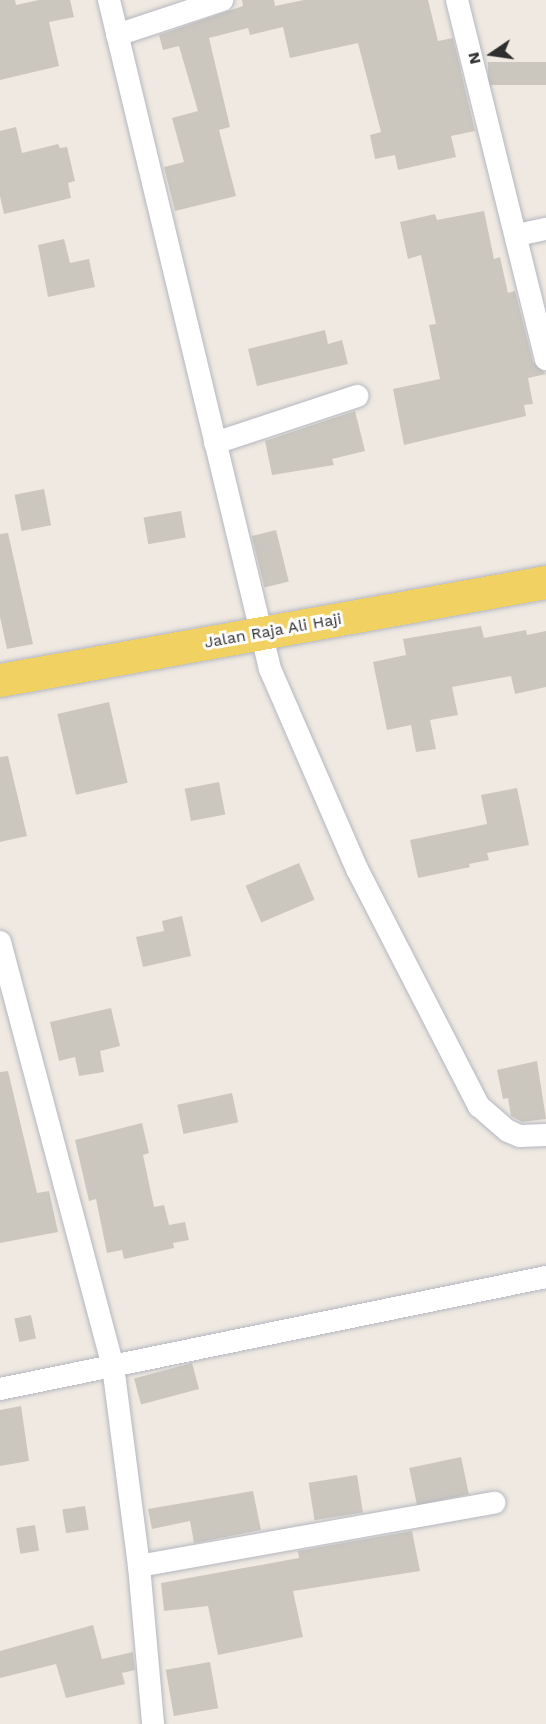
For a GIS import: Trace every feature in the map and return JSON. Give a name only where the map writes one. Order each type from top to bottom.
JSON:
[{"type":"main road","name":"Jalan Raja Ali Haji","points":[[0,680],[546,582]]},
{"type":"street","points":[[109,0],[215,443],[244,636],[270,669],[357,869],[479,1106],[508,1131],[520,1136],[546,1135]]},
{"type":"street","points":[[117,35],[222,0]]},
{"type":"street","points":[[457,0],[546,359]]},
{"type":"street","points":[[517,235],[546,229]]},
{"type":"street","points":[[215,443],[357,396]]},
{"type":"street","points":[[0,942],[112,1366],[139,1566],[153,1724]]},
{"type":"street","points":[[0,1389],[546,1277]]},
{"type":"street","points":[[139,1566],[494,1503]]},
{"type":"building","points":[[0,0],[15,0],[16,5],[39,0],[70,0],[74,17],[49,22],[59,66],[0,80]]},
{"type":"building","points":[[242,0],[274,0],[275,6],[304,0],[428,0],[438,41],[453,38],[475,131],[451,136],[456,157],[398,170],[395,155],[375,159],[370,135],[381,132],[358,43],[290,58],[283,27],[250,35],[248,28],[209,38],[230,127],[219,130],[236,196],[175,211],[164,167],[184,162],[172,118],[198,111],[179,46],[163,50],[159,35],[243,6]]},
{"type":"building","points":[[488,62],[546,62],[546,85],[488,85]]},
{"type":"building","points":[[16,127],[22,153],[58,144],[60,148],[67,147],[75,181],[68,183],[71,198],[4,214],[0,196],[0,131]]},
{"type":"building","points":[[484,211],[494,259],[500,257],[508,293],[515,291],[533,362],[546,374],[528,378],[533,404],[524,405],[526,416],[404,445],[393,389],[440,379],[429,325],[436,324],[421,255],[408,259],[400,222],[435,214],[437,220]]},
{"type":"building","points":[[64,239],[70,263],[89,259],[95,287],[48,297],[38,245]]},
{"type":"building","points":[[325,330],[328,344],[342,340],[348,364],[257,386],[248,349]]},
{"type":"building","points":[[355,411],[365,451],[332,459],[334,465],[272,475],[265,441]]},
{"type":"building","points":[[44,489],[51,525],[22,531],[15,495]]},
{"type":"building","points":[[181,511],[186,538],[148,544],[144,518]]},
{"type":"building","points":[[276,530],[289,581],[265,587],[252,536]]},
{"type":"building","points":[[8,533],[33,644],[7,649],[0,617],[0,534]]},
{"type":"building","points":[[481,626],[484,638],[526,630],[527,635],[546,631],[546,687],[515,694],[511,676],[452,687],[458,715],[430,720],[436,749],[416,752],[411,725],[387,730],[373,662],[406,655],[403,639]]},
{"type":"building","points":[[109,702],[128,783],[76,795],[57,714]]},
{"type":"building","points":[[8,756],[27,836],[0,842],[0,757]]},
{"type":"building","points":[[219,782],[225,814],[191,821],[185,789]]},
{"type":"building","points":[[517,788],[529,845],[487,853],[489,860],[469,864],[470,867],[418,878],[410,840],[487,824],[481,795]]},
{"type":"building","points":[[299,863],[315,900],[261,922],[246,886]]},
{"type":"building","points":[[182,916],[191,956],[143,967],[136,937],[164,931],[162,921]]},
{"type":"building","points":[[111,1008],[120,1046],[100,1051],[104,1072],[79,1076],[75,1057],[59,1061],[50,1022]]},
{"type":"building","points":[[537,1061],[546,1119],[522,1122],[511,1116],[508,1098],[503,1099],[497,1070]]},
{"type":"building","points":[[8,1071],[37,1193],[49,1191],[58,1232],[0,1243],[0,1072]]},
{"type":"building","points":[[232,1093],[238,1122],[183,1134],[177,1105]]},
{"type":"building","points":[[142,1123],[149,1153],[143,1155],[154,1207],[164,1205],[169,1225],[185,1222],[189,1240],[173,1243],[174,1248],[124,1259],[122,1250],[107,1253],[96,1199],[89,1201],[75,1140]]},
{"type":"building","points":[[31,1315],[36,1338],[19,1342],[14,1319]]},
{"type":"building","points":[[192,1363],[199,1389],[141,1405],[134,1379]]},
{"type":"building","points":[[21,1406],[29,1461],[0,1466],[0,1410]]},
{"type":"building","points":[[461,1457],[469,1494],[417,1505],[409,1468]]},
{"type":"building","points":[[357,1475],[363,1513],[315,1520],[309,1483]]},
{"type":"building","points":[[253,1491],[261,1530],[194,1543],[190,1521],[152,1529],[148,1509]]},
{"type":"building","points":[[85,1506],[89,1530],[66,1533],[62,1510]]},
{"type":"building","points":[[35,1525],[39,1551],[20,1554],[16,1528]]},
{"type":"building","points":[[412,1531],[420,1571],[293,1591],[303,1637],[218,1655],[208,1606],[164,1611],[161,1583],[299,1558],[298,1551]]},
{"type":"building","points":[[93,1625],[102,1659],[133,1652],[135,1670],[122,1673],[125,1684],[66,1698],[56,1664],[0,1678],[0,1651]]},
{"type":"building","points":[[210,1662],[218,1708],[174,1716],[166,1670]]}]
